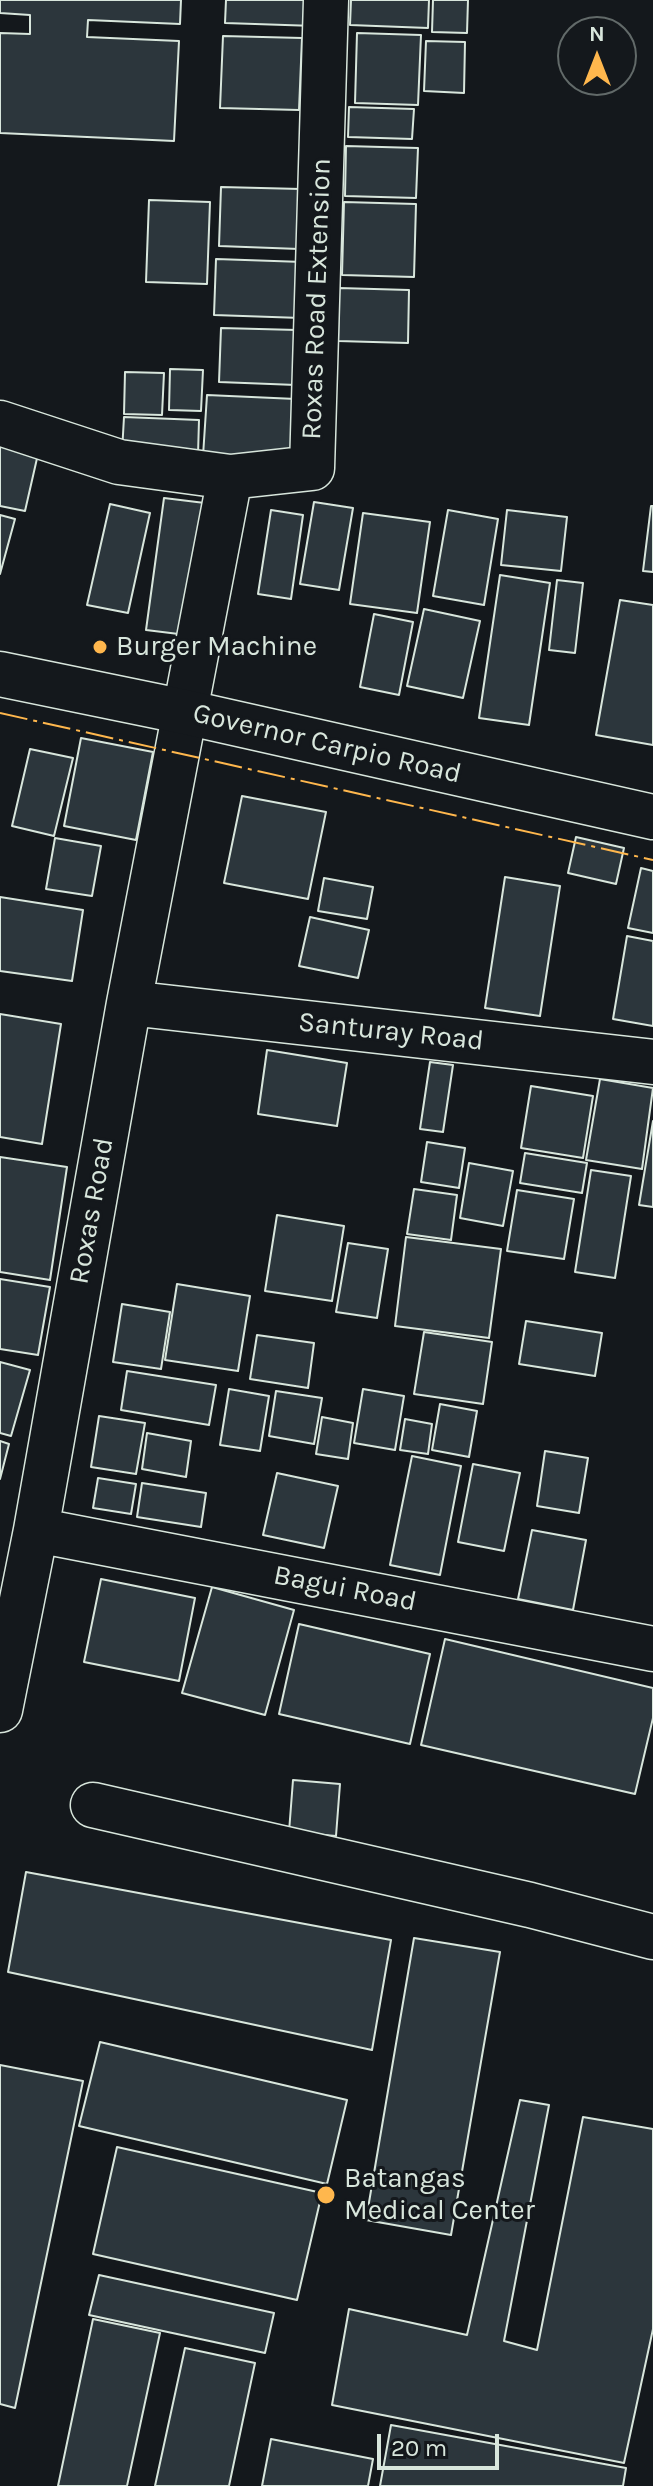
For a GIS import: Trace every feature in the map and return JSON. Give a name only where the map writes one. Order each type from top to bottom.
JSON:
[{"type":"street","name":"Roxas Road Extension","points":[[230,477],[312,468],[326,0]]},
{"type":"street","points":[[0,423],[119,462],[230,477],[185,712]]},
{"type":"street","name":"Governor Carpio Road","points":[[0,674],[185,712],[653,817]]},
{"type":"street","name":"Roxas Road","points":[[0,1710],[36,1530],[129,1003],[185,712]]},
{"type":"street","name":"Santuray Road","points":[[129,1003],[653,1062]]},
{"type":"street","name":"Bagui Road","points":[[36,1530],[653,1649]]},
{"type":"street","points":[[93,1805],[530,1905],[653,1937]]},
{"type":"building","points":[[0,0],[181,0],[180,24],[88,20],[87,37],[179,41],[174,141],[0,133],[0,33],[30,34],[30,15],[0,13]]},
{"type":"building","points":[[226,0],[316,0],[315,26],[225,23]]},
{"type":"building","points":[[351,0],[429,0],[428,28],[350,25]]},
{"type":"building","points":[[433,0],[468,0],[467,33],[432,32]]},
{"type":"building","points":[[357,33],[421,35],[418,105],[355,103]]},
{"type":"building","points":[[223,36],[302,38],[299,110],[220,108]]},
{"type":"building","points":[[426,41],[465,42],[464,93],[424,91]]},
{"type":"building","points":[[349,107],[414,109],[412,139],[348,137]]},
{"type":"building","points":[[346,146],[418,148],[416,198],[345,196]]},
{"type":"building","points":[[221,187],[301,189],[299,249],[219,246]]},
{"type":"building","points":[[149,200],[210,202],[207,284],[146,282]]},
{"type":"building","points":[[344,202],[416,204],[414,277],[342,275]]},
{"type":"building","points":[[216,259],[303,262],[301,318],[214,315]]},
{"type":"building","points":[[339,288],[409,290],[408,343],[338,341]]},
{"type":"building","points":[[221,328],[297,330],[296,385],[219,382]]},
{"type":"building","points":[[170,369],[203,370],[201,411],[169,410]]},
{"type":"building","points":[[125,372],[164,373],[162,415],[124,414]]},
{"type":"building","points":[[207,395],[296,399],[293,460],[203,456]]},
{"type":"building","points":[[124,417],[199,420],[198,455],[122,452]]},
{"type":"building","points":[[0,446],[38,454],[25,511],[0,506]]},
{"type":"building","points":[[164,498],[213,504],[195,636],[146,630]]},
{"type":"building","points":[[314,502],[353,508],[339,590],[300,584]]},
{"type":"building","points":[[110,504],[150,513],[128,613],[87,605]]},
{"type":"building","points":[[653,506],[653,572],[643,571]]},
{"type":"building","points":[[271,510],[303,515],[291,599],[258,594]]},
{"type":"building","points":[[448,510],[498,519],[484,605],[433,596]]},
{"type":"building","points":[[507,510],[567,517],[561,571],[501,565]]},
{"type":"building","points":[[363,513],[430,522],[417,613],[350,604]]},
{"type":"building","points":[[0,515],[15,519],[0,574]]},
{"type":"building","points":[[500,575],[550,583],[529,725],[479,718]]},
{"type":"building","points":[[557,580],[583,583],[575,653],[549,650]]},
{"type":"building","points":[[620,600],[653,605],[653,745],[596,735]]},
{"type":"building","points":[[424,609],[480,621],[463,698],[407,686]]},
{"type":"building","points":[[374,614],[413,622],[399,695],[360,687]]},
{"type":"building","points":[[81,738],[153,752],[136,840],[64,826]]},
{"type":"building","points":[[30,749],[73,758],[54,836],[12,826]]},
{"type":"building","points":[[242,796],[326,812],[308,899],[224,883]]},
{"type":"building","points":[[576,837],[624,848],[616,884],[568,873]]},
{"type":"building","points":[[55,838],[101,846],[92,896],[46,889]]},
{"type":"building","points":[[641,868],[653,871],[653,933],[628,928]]},
{"type":"building","points":[[505,877],[560,886],[540,1016],[485,1008]]},
{"type":"building","points":[[324,878],[373,887],[367,919],[318,911]]},
{"type":"building","points":[[0,897],[83,910],[72,981],[0,971]]},
{"type":"building","points":[[310,917],[369,930],[358,978],[299,966]]},
{"type":"building","points":[[627,936],[653,941],[653,1026],[613,1019]]},
{"type":"building","points":[[0,1014],[61,1024],[42,1144],[0,1137]]},
{"type":"building","points":[[267,1050],[347,1063],[337,1126],[258,1114]]},
{"type":"building","points":[[430,1062],[453,1065],[443,1132],[420,1129]]},
{"type":"building","points":[[600,1079],[653,1088],[642,1169],[586,1160]]},
{"type":"building","points":[[531,1086],[593,1096],[583,1158],[521,1148]]},
{"type":"building","points":[[653,1121],[653,1207],[639,1205]]},
{"type":"building","points":[[427,1142],[465,1148],[459,1188],[421,1182]]},
{"type":"building","points":[[525,1153],[587,1163],[582,1193],[520,1183]]},
{"type":"building","points":[[0,1157],[67,1167],[50,1280],[0,1272]]},
{"type":"building","points":[[469,1163],[513,1171],[503,1226],[460,1218]]},
{"type":"building","points":[[591,1170],[631,1176],[615,1278],[575,1272]]},
{"type":"building","points":[[414,1189],[457,1195],[451,1240],[407,1234]]},
{"type":"building","points":[[517,1190],[574,1199],[564,1259],[507,1251]]},
{"type":"building","points":[[277,1215],[344,1226],[332,1301],[265,1291]]},
{"type":"building","points":[[406,1237],[501,1249],[489,1338],[395,1326]]},
{"type":"building","points":[[348,1243],[388,1249],[377,1318],[336,1312]]},
{"type":"building","points":[[0,1279],[50,1287],[38,1355],[0,1349]]},
{"type":"building","points":[[177,1284],[250,1296],[238,1371],[165,1360]]},
{"type":"building","points":[[122,1304],[170,1312],[161,1369],[113,1362]]},
{"type":"building","points":[[526,1321],[602,1333],[595,1376],[519,1364]]},
{"type":"building","points":[[424,1332],[492,1342],[483,1404],[414,1394]]},
{"type":"building","points":[[257,1335],[314,1343],[308,1388],[250,1379]]},
{"type":"building","points":[[0,1362],[30,1370],[11,1436],[0,1433]]},
{"type":"building","points":[[127,1371],[216,1385],[209,1425],[121,1410]]},
{"type":"building","points":[[229,1389],[269,1396],[260,1451],[220,1445]]},
{"type":"building","points":[[363,1389],[404,1396],[395,1450],[354,1443]]},
{"type":"building","points":[[276,1391],[322,1398],[314,1444],[269,1436]]},
{"type":"building","points":[[440,1404],[477,1411],[469,1457],[432,1450]]},
{"type":"building","points":[[99,1416],[145,1423],[136,1474],[91,1467]]},
{"type":"building","points":[[322,1417],[353,1423],[348,1459],[316,1454]]},
{"type":"building","points":[[405,1419],[432,1424],[428,1454],[400,1450]]},
{"type":"building","points":[[147,1433],[191,1441],[186,1477],[142,1469]]},
{"type":"building","points":[[0,1441],[9,1444],[0,1479]]},
{"type":"building","points":[[545,1451],[588,1458],[579,1513],[537,1506]]},
{"type":"building","points":[[412,1456],[461,1466],[440,1575],[390,1565]]},
{"type":"building","points":[[473,1464],[520,1473],[504,1551],[458,1542]]},
{"type":"building","points":[[277,1473],[338,1486],[324,1548],[263,1535]]},
{"type":"building","points":[[98,1478],[136,1484],[131,1514],[93,1508]]},
{"type":"building","points":[[142,1483],[206,1493],[201,1527],[137,1517]]},
{"type":"building","points":[[532,1530],[586,1540],[573,1610],[518,1599]]},
{"type":"building","points":[[101,1579],[195,1598],[179,1681],[84,1662]]},
{"type":"building","points":[[212,1587],[294,1610],[265,1715],[182,1693]]},
{"type":"building","points":[[299,1624],[430,1654],[410,1744],[279,1714]]},
{"type":"building","points":[[445,1639],[653,1688],[653,1718],[635,1794],[421,1745]]},
{"type":"building","points":[[293,1780],[340,1784],[336,1836],[289,1832]]},
{"type":"building","points":[[26,1872],[391,1940],[372,2050],[8,1972]]},
{"type":"building","points":[[414,1938],[500,1952],[451,2235],[366,2220]]},
{"type":"building","points":[[100,2042],[347,2100],[327,2184],[79,2126]]},
{"type":"building","points":[[0,2065],[83,2081],[15,2408],[0,2404]]},
{"type":"building","points":[[520,2100],[549,2105],[504,2341],[537,2350],[583,2117],[653,2129],[653,2329],[624,2463],[332,2405],[349,2309],[467,2335]]},
{"type":"building","points":[[117,2147],[322,2193],[297,2300],[93,2254]]},
{"type":"building","points":[[99,2275],[274,2313],[265,2353],[89,2315]]},
{"type":"building","points":[[93,2319],[160,2333],[127,2486],[58,2486]]},
{"type":"building","points":[[185,2348],[255,2363],[229,2486],[155,2486]]},
{"type":"building","points":[[391,2425],[626,2468],[623,2486],[380,2486]]},
{"type":"building","points":[[271,2439],[373,2459],[368,2486],[262,2486]]},
{"type":"power","points":[[0,713],[653,860]]},
{"type":"place","name":"Burger Machine","points":[[100,647]]},
{"type":"place","name":"Batangas Medical Center","points":[[326,2195]]}]
